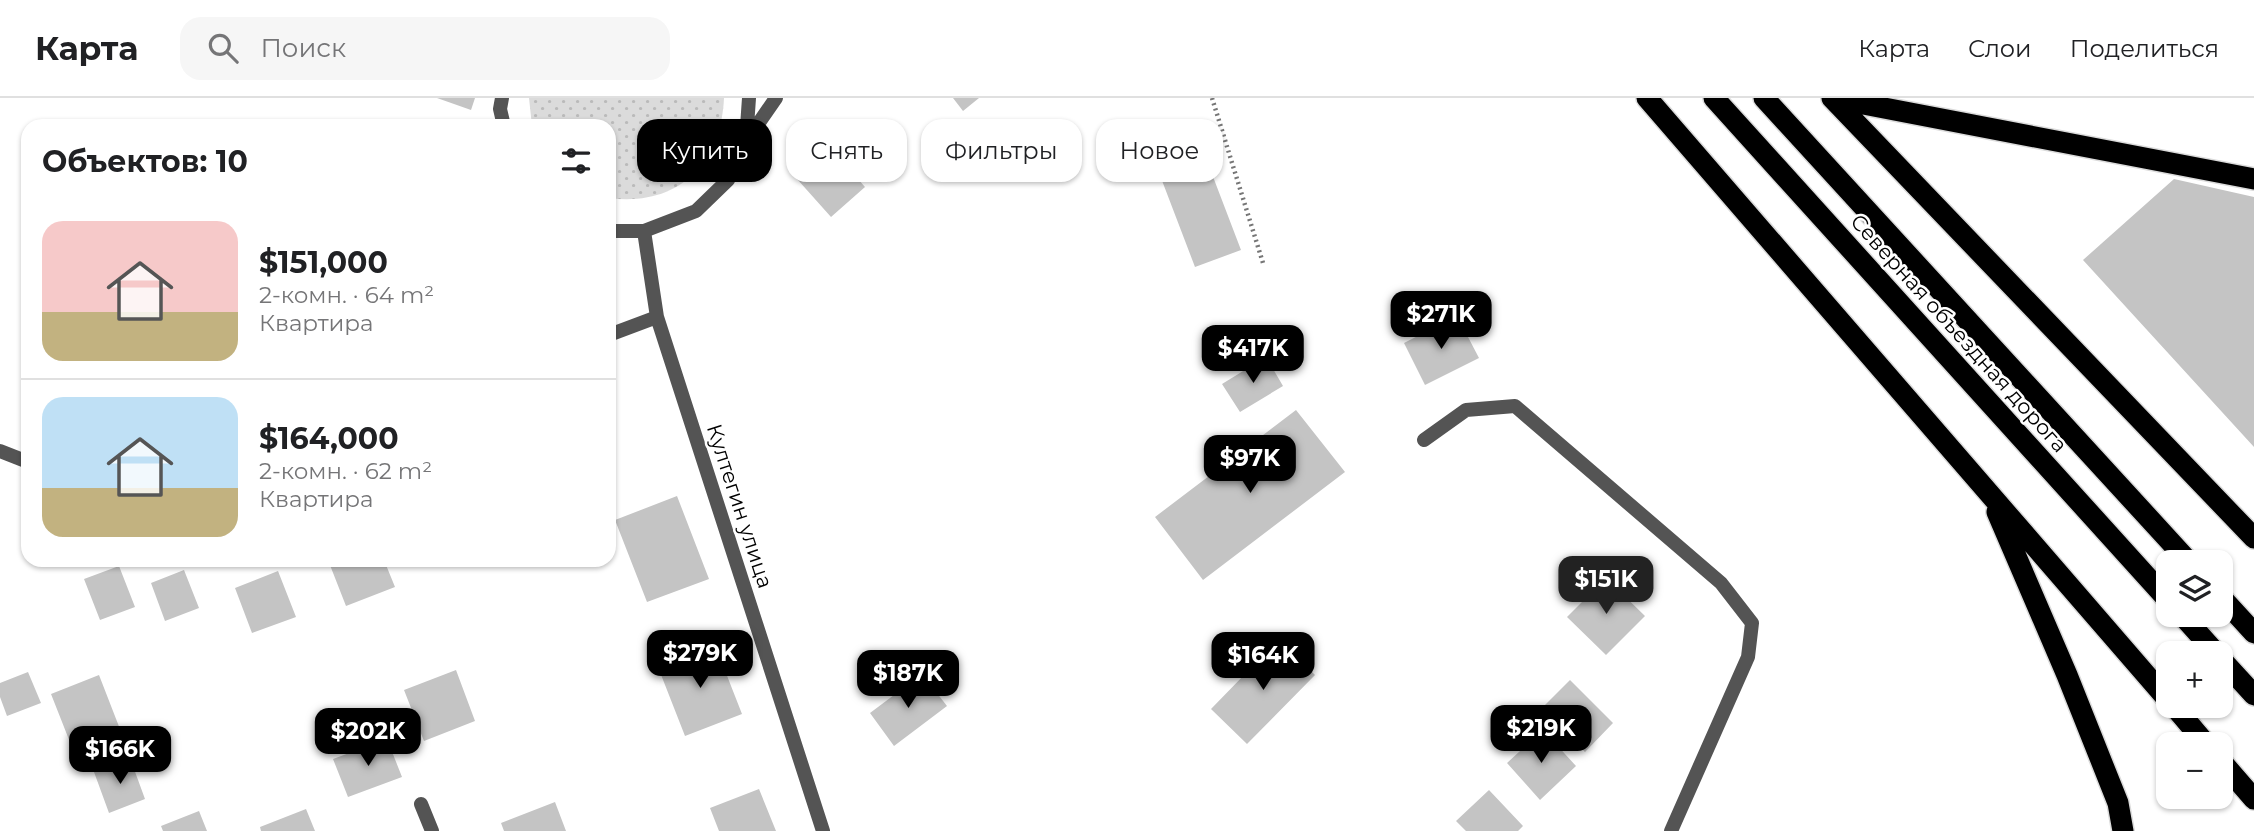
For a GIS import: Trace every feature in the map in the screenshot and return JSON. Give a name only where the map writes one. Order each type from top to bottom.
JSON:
[{"type":"highway","points":[[1647,98],[2156,686]]},
{"type":"highway","name":"Северная объездная дорога","points":[[1714,98],[2156,587]]},
{"type":"highway","name":"Северная объездная дорога","points":[[1764,98],[2178,550]]},
{"type":"highway","points":[[1832,98],[2254,179]]},
{"type":"highway","points":[[1832,98],[2254,538]]},
{"type":"highway","points":[[1990,494],[2118,803],[2123,831]]},
{"type":"highway","points":[[2233,610],[2253,632]]},
{"type":"highway","points":[[2192,627],[2205,641]]},
{"type":"highway","points":[[2233,672],[2254,695]]},
{"type":"highway","points":[[2184,718],[2196,732]]},
{"type":"highway","points":[[2233,775],[2254,799]]},
{"type":"street","points":[[502,98],[500,109],[502,119]]},
{"type":"street","points":[[748,119],[749,98]]},
{"type":"street","points":[[761,119],[776,98]]},
{"type":"street","points":[[616,231],[644,231],[696,211],[726,182]]},
{"type":"street","name":"Култегин улица","points":[[644,231],[657,317],[823,831]]},
{"type":"street","points":[[616,332],[657,317]]},
{"type":"street","points":[[1424,440],[1466,410],[1515,406],[1721,583],[1752,623],[1748,657],[1671,831]]},
{"type":"street","points":[[0,451],[21,459]]},
{"type":"street","points":[[421,804],[432,831]]},
{"type":"path","points":[[1212,98],[1263,263]]},
{"type":"shaded area","points":[[529,98],[724,98],[721,119],[637,119],[637,182],[682,182],[655,196],[616,198],[616,119],[531,119]]},
{"type":"building","points":[[437,98],[475,98],[471,110]]},
{"type":"building","points":[[953,98],[979,98],[963,111]]},
{"type":"building","points":[[2174,179],[2254,197],[2254,447],[2083,260]]},
{"type":"building","points":[[800,182],[861,182],[865,187],[831,217]]},
{"type":"building","points":[[1163,182],[1215,182],[1241,250],[1195,267]]},
{"type":"building","points":[[1457,316],[1479,358],[1425,385],[1404,343]]},
{"type":"building","points":[[1266,357],[1283,386],[1240,412],[1222,384]]},
{"type":"building","points":[[1296,410],[1345,472],[1203,580],[1155,517]]},
{"type":"building","points":[[677,496],[709,579],[647,602],[616,520]]},
{"type":"building","points":[[119,567],[135,607],[100,620],[84,579]]},
{"type":"building","points":[[331,567],[387,567],[395,587],[346,606]]},
{"type":"building","points":[[184,570],[199,608],[165,621],[151,583]]},
{"type":"building","points":[[278,571],[296,617],[252,633],[235,588]]},
{"type":"building","points":[[1606,578],[1645,616],[1606,655],[1567,617]]},
{"type":"building","points":[[1279,639],[1315,675],[1247,744],[1211,709]]},
{"type":"building","points":[[715,645],[742,714],[685,736],[658,667]]},
{"type":"building","points":[[456,670],[475,721],[424,741],[404,690]]},
{"type":"building","points":[[28,672],[41,703],[7,716],[0,697],[0,683]]},
{"type":"building","points":[[922,674],[947,706],[894,746],[870,713]]},
{"type":"building","points":[[99,675],[125,742],[77,760],[51,694]]},
{"type":"building","points":[[1570,680],[1613,723],[1585,752],[1541,709]]},
{"type":"building","points":[[1543,730],[1576,766],[1540,800],[1507,763]]},
{"type":"building","points":[[387,739],[402,777],[348,797],[333,759]]},
{"type":"building","points":[[130,758],[145,799],[109,813],[94,772]]},
{"type":"building","points":[[759,789],[776,831],[719,831],[710,808]]},
{"type":"building","points":[[1489,790],[1523,826],[1518,831],[1466,831],[1456,821]]},
{"type":"building","points":[[555,802],[566,831],[504,831],[501,823]]},
{"type":"building","points":[[306,809],[315,831],[261,831],[260,827]]},
{"type":"building","points":[[199,811],[207,831],[163,831],[161,826]]}]
